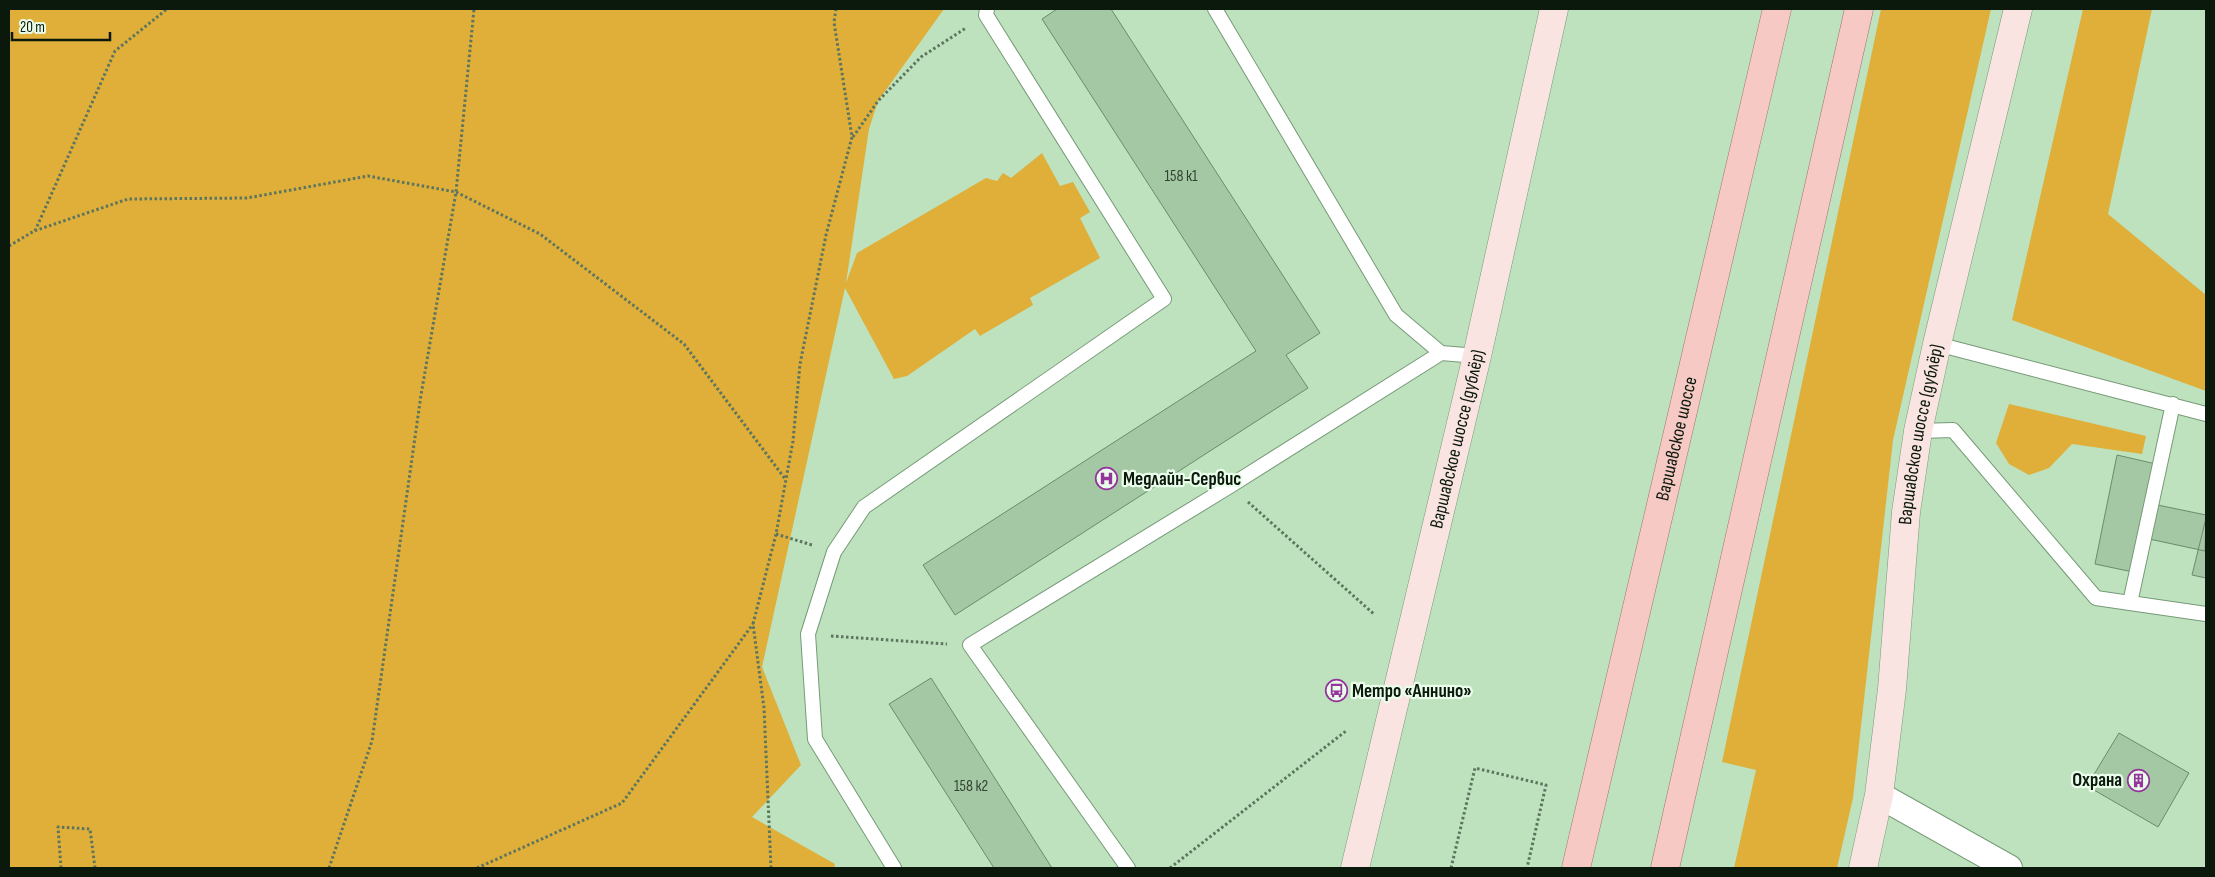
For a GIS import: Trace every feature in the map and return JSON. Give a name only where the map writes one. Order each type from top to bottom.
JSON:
[{"type":"main road","name":"Варшавское шоссе (дублёр)","points":[[1355,868],[1477,356],[1554,9]]},
{"type":"main road","name":"Варшавское шоссе","points":[[1576,868],[1777,9]]},
{"type":"main road","points":[[1665,868],[1859,9]]},
{"type":"main road","name":"Варшавское шоссе (дублёр)","points":[[1863,868],[1880,795],[1892,689],[1906,512],[1918,431],[1937,344],[2018,9]]},
{"type":"street","points":[[1880,795],[2009,868]]},
{"type":"lane","points":[[1215,9],[1396,315],[1441,353],[1477,356]]},
{"type":"lane","points":[[894,868],[815,739],[808,634],[834,552],[864,507],[1164,299],[987,12]]},
{"type":"lane","points":[[1937,344],[2174,404],[2206,414]]},
{"type":"lane","points":[[1128,868],[970,645],[1230,486],[1441,353]]},
{"type":"lane","points":[[2130,603],[2174,404]]},
{"type":"lane","points":[[1918,431],[1953,430],[2096,598],[2206,614]]},
{"type":"path","points":[[34,231],[115,51],[167,9]]},
{"type":"path","points":[[329,868],[372,741],[421,395],[456,192],[474,9]]},
{"type":"path","points":[[836,9],[834,22],[852,137]]},
{"type":"path","points":[[771,868],[764,708],[754,624],[776,534],[786,480],[793,441],[800,364],[826,235],[852,137],[878,101],[921,57],[987,12]]},
{"type":"path","points":[[9,246],[34,231],[128,199],[247,198],[368,176],[456,192],[540,234],[684,344],[786,480]]},
{"type":"path","points":[[1230,486],[1375,615]]},
{"type":"path","points":[[776,534],[834,552]]},
{"type":"path","points":[[477,868],[622,803],[754,624]]},
{"type":"path","points":[[808,634],[970,645]]},
{"type":"path","points":[[1170,868],[1346,730]]},
{"type":"path","points":[[1451,868],[1475,768],[1546,786],[1527,868]]},
{"type":"path","points":[[61,868],[58,827],[90,829],[95,868]]},
{"type":"shaded area","points":[[9,9],[944,9],[878,101],[869,129],[846,283],[857,253],[986,178],[997,181],[1003,173],[1011,178],[1042,153],[1060,186],[1073,182],[1090,212],[1080,218],[1100,258],[1030,298],[1033,305],[980,336],[975,329],[907,376],[894,379],[845,288],[762,667],[801,765],[752,817],[835,864],[834,868],[9,868]]},
{"type":"shaded area","points":[[1881,9],[1991,9],[1893,440],[1853,798],[1837,868],[1734,868],[1756,770],[1722,762]]},
{"type":"shaded area","points":[[2083,9],[2152,9],[2108,214],[2206,295],[2206,391],[2012,320]]},
{"type":"shaded area","points":[[2009,404],[2146,436],[2142,454],[2072,444],[2049,468],[2029,475],[2009,464],[1996,443]]},
{"type":"building","points":[[1057,9],[1111,9],[1320,333],[1286,355],[1308,388],[955,615],[923,565],[1256,351],[1042,19]]},
{"type":"building","points":[[2117,455],[2156,464],[2148,503],[2206,515],[2205,551],[2140,537],[2133,572],[2095,564]]},
{"type":"building","points":[[2206,518],[2206,578],[2192,575]]},
{"type":"building","points":[[931,678],[1052,868],[994,868],[889,704]]},
{"type":"building","name":"Охрана","points":[[2119,733],[2189,773],[2158,827],[2087,786]]},
{"type":"place","name":"Медлайн-Сервис","points":[[1107,479]]},
{"type":"place","name":"Метро «Аннино»","points":[[1336,691]]},
{"type":"place","name":"Охрана","points":[[2138,780]]}]
